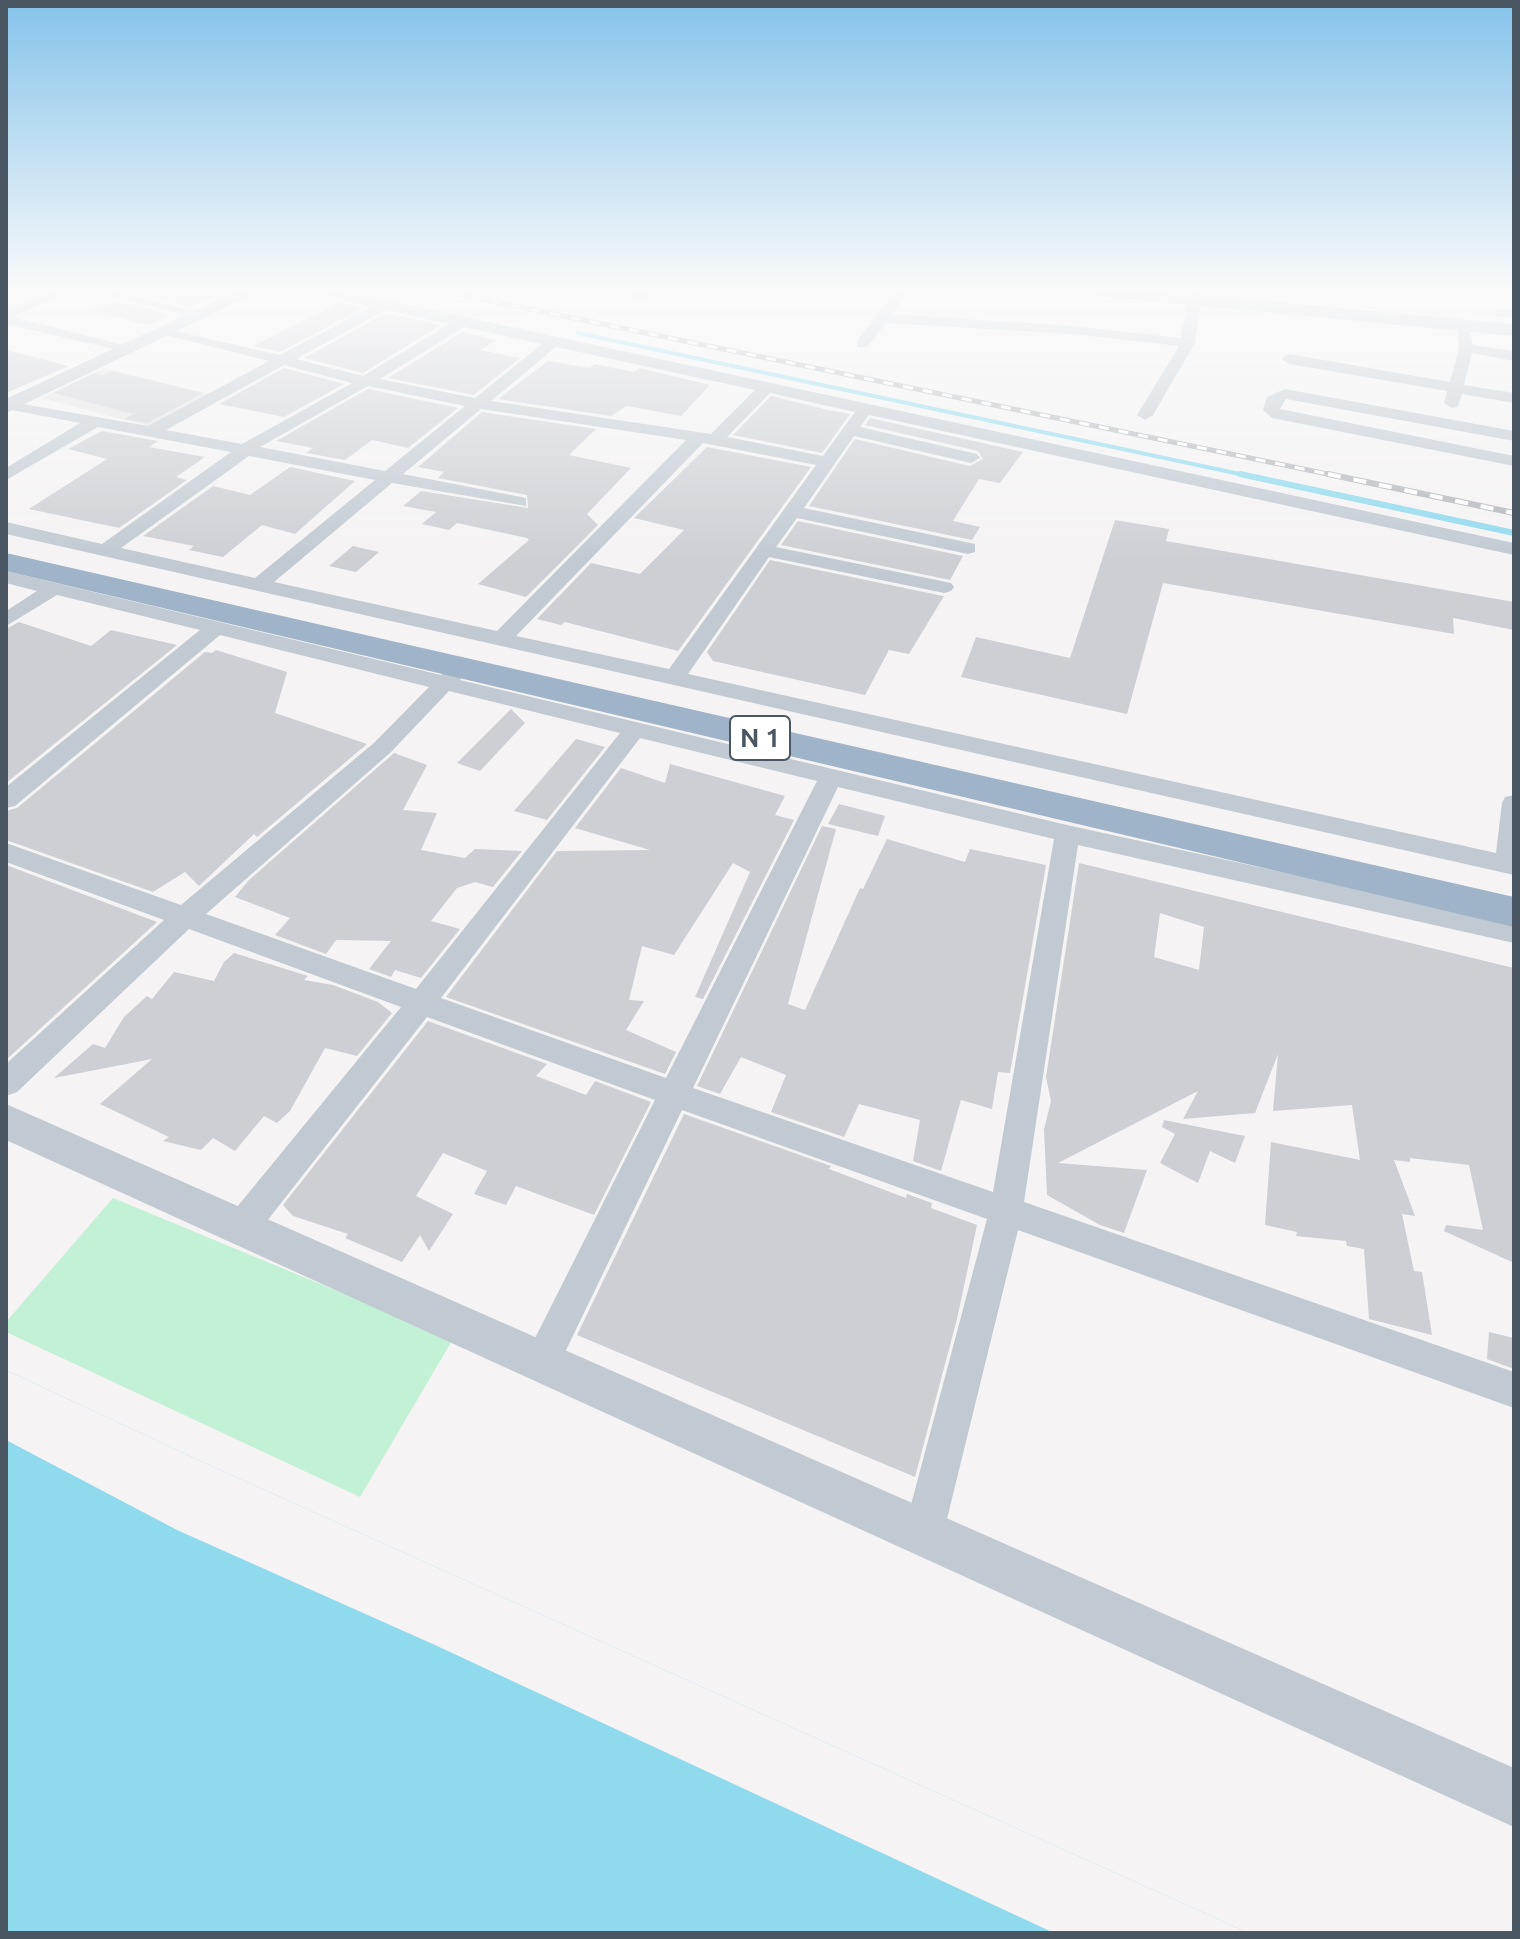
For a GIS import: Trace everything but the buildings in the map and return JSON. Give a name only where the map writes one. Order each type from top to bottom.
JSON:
[{"type":"highway","name":"N 1","points":[[6,545],[1511,893]]},
{"type":"highway","name":"N 1","points":[[6,562],[452,676],[1511,893]]},
{"type":"street","points":[[8,406],[64,379]]},
{"type":"street","points":[[150,432],[246,379]]},
{"type":"street","points":[[359,379],[479,404],[707,439],[828,462]]},
{"type":"street","points":[[258,585],[508,379]]},
{"type":"street","points":[[732,379],[1514,549]]},
{"type":"street","points":[[1145,415],[1166,379]]},
{"type":"street","points":[[1407,379],[1514,398]]},
{"type":"street","points":[[1441,447],[1458,379]]},
{"type":"street","points":[[104,551],[245,449],[365,381]]},
{"type":"street","points":[[503,637],[707,439],[767,387]]},
{"type":"street","points":[[1514,436],[1285,394],[1275,397],[1271,410],[1278,415],[1514,461]]},
{"type":"street","points":[[8,406],[520,502]]},
{"type":"street","points":[[674,678],[865,409]]},
{"type":"street","points":[[6,475],[96,421]]},
{"type":"street","points":[[851,430],[971,458]]},
{"type":"street","points":[[794,512],[968,548]]},
{"type":"street","points":[[6,528],[503,637],[674,678],[1511,893]]},
{"type":"street","points":[[767,551],[944,587]]},
{"type":"street","points":[[6,577],[215,629],[452,676],[634,730],[832,775],[1067,834],[1511,893]]},
{"type":"street","points":[[6,620],[53,589]]},
{"type":"street","points":[[6,800],[215,629]]},
{"type":"street","points":[[6,1083],[187,915],[383,747],[452,676]]},
{"type":"street","points":[[240,1229],[634,730]]},
{"type":"street","points":[[541,1362],[832,775]]},
{"type":"street","points":[[1511,893],[1514,803]]},
{"type":"street","points":[[924,1531],[1006,1210],[1067,834]]},
{"type":"street","points":[[6,852],[187,915],[673,1094],[1514,1390]]},
{"type":"street","points":[[6,1121],[240,1229],[924,1531],[1514,1798]]},
{"type":"shaded area","points":[[80,379],[150,379],[212,395],[152,427],[41,398]]},
{"type":"green space","points":[[113,1198],[453,1339],[360,1497],[6,1332],[6,1322]]},
{"type":"water","points":[[6,1370],[207,1464],[1249,1933],[6,1933]]},
{"type":"pier","points":[[6,1370],[207,1464],[1249,1933],[1054,1933],[435,1645],[177,1530],[6,1440]]},
{"type":"waterway","points":[[796,379],[1249,476]]},
{"type":"waterway","points":[[1240,474],[1514,533]]},
{"type":"railway","points":[[870,379],[1337,476]]},
{"type":"railway","points":[[1328,474],[1514,513]]}]
